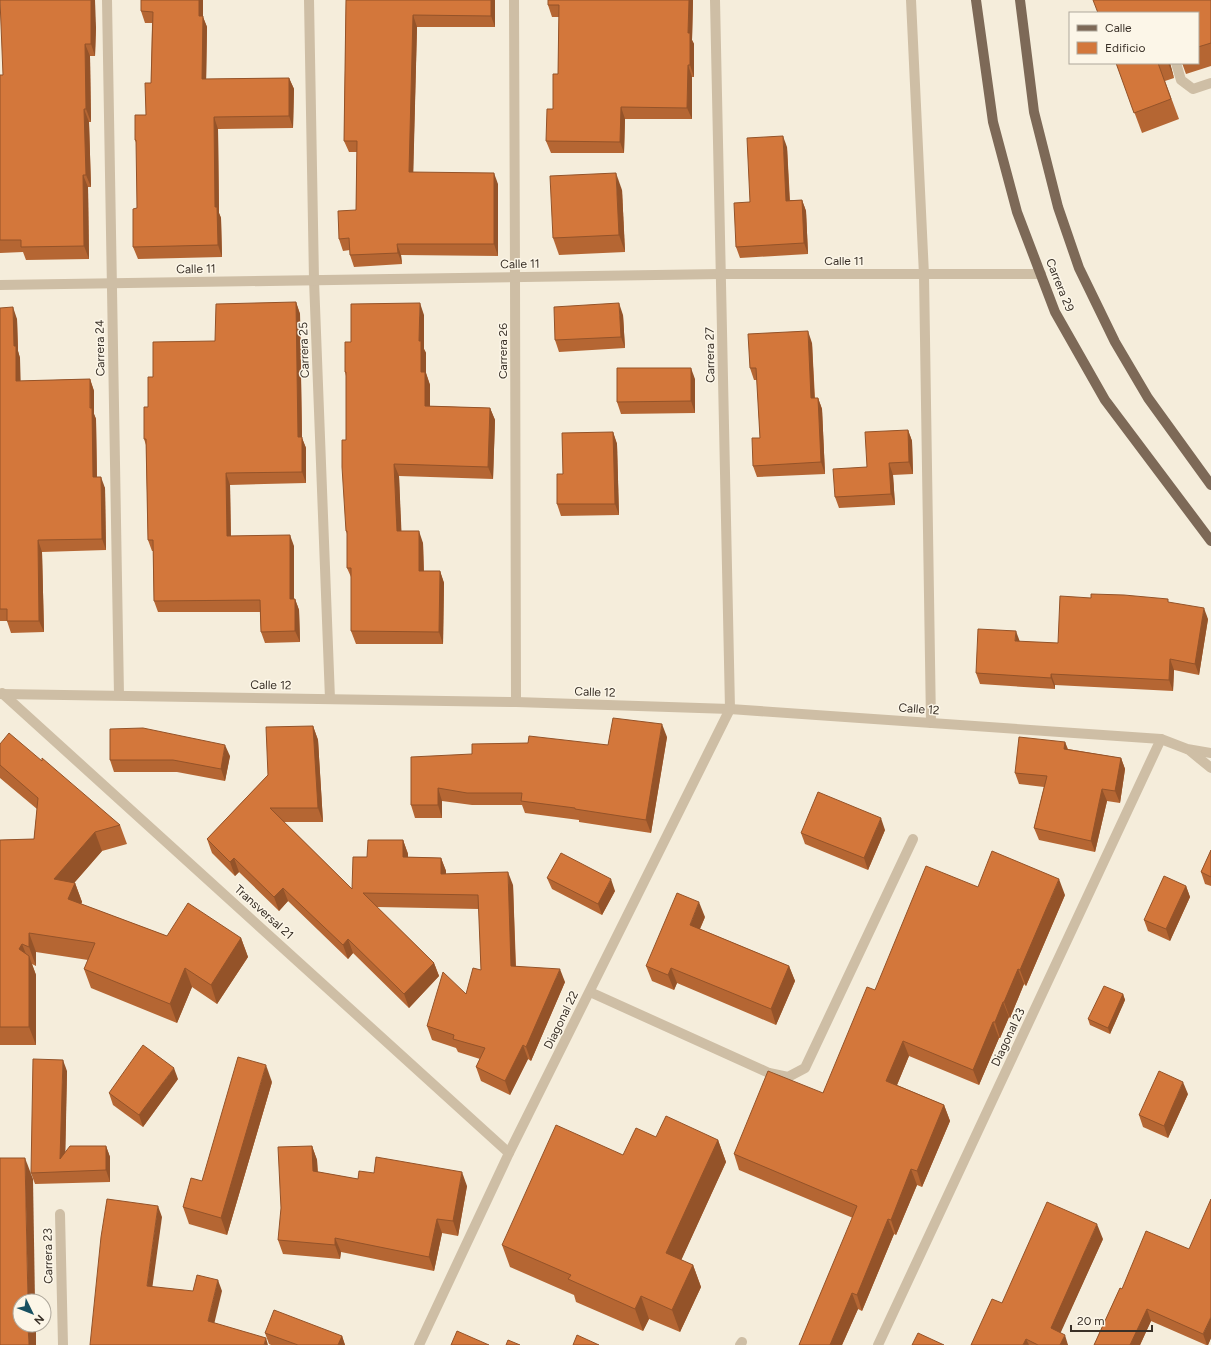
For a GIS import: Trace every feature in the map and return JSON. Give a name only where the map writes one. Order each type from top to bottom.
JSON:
[{"type":"main road","name":"Carrera 29","points":[[976,0],[993,122],[1017,212],[1055,312],[1105,400],[1211,541]]},
{"type":"main road","name":"Carrera 29","points":[[1020,0],[1034,112],[1058,207],[1078,268],[1115,342],[1148,398],[1211,484]]},
{"type":"street","name":"Carrera 24","points":[[107,0],[119,696]]},
{"type":"street","name":"Carrera 25","points":[[309,0],[314,280],[330,699]]},
{"type":"street","name":"Carrera 26","points":[[514,0],[516,277],[516,702]]},
{"type":"street","name":"Carrera 27","points":[[715,0],[730,708]]},
{"type":"street","points":[[911,0],[924,274],[931,723]]},
{"type":"street","points":[[1176,64],[1181,80],[1193,89],[1211,83]]},
{"type":"street","name":"Calle 11","points":[[0,285],[721,274],[1041,274]]},
{"type":"street","name":"Calle 12","points":[[1,693],[516,702],[730,708],[1162,739],[1187,749],[1211,753]]},
{"type":"street","name":"Transversal 21","points":[[1,693],[510,1153]]},
{"type":"street","name":"Diagonal 22","points":[[419,1345],[510,1153],[730,708]]},
{"type":"street","name":"Diagonal 23","points":[[878,1345],[1162,739]]},
{"type":"street","name":"Calle 12","points":[[1187,749],[1211,768]]},
{"type":"street","points":[[590,992],[769,1073],[788,1077],[805,1068],[913,839]]},
{"type":"street","name":"Carrera 23","points":[[60,1214],[63,1345]]},
{"type":"building","points":[[0,0],[91,0],[91,44],[85,44],[86,109],[84,109],[86,175],[83,175],[84,246],[21,247],[21,240],[0,240],[0,75],[3,75]]},
{"type":"building","points":[[141,0],[199,0],[199,16],[203,16],[202,79],[289,78],[289,116],[214,117],[215,207],[217,207],[218,245],[133,247],[133,209],[137,208],[135,115],[146,115],[145,83],[151,83],[153,12],[141,11]]},
{"type":"building","points":[[346,0],[491,0],[491,16],[413,15],[409,172],[494,173],[494,244],[397,244],[398,253],[350,255],[349,238],[339,239],[338,211],[356,210],[357,141],[344,141]]},
{"type":"building","points":[[548,0],[689,0],[688,33],[690,33],[690,65],[688,65],[687,108],[621,107],[620,142],[546,141],[547,109],[553,109],[553,74],[558,74],[559,5],[548,5]]},
{"type":"building","points":[[1093,0],[1211,0],[1211,43],[1199,47],[1199,12],[1098,12]]},
{"type":"building","points":[[1116,64],[1158,64],[1171,99],[1134,113]]},
{"type":"building","points":[[783,136],[786,201],[802,200],[804,243],[736,247],[734,203],[750,202],[747,138]]},
{"type":"building","points":[[616,173],[619,235],[553,238],[550,176]]},
{"type":"building","points":[[296,302],[298,437],[302,437],[302,472],[226,473],[227,536],[290,535],[290,599],[295,599],[295,631],[261,632],[260,600],[154,601],[153,540],[148,540],[144,407],[148,407],[148,377],[153,377],[153,342],[215,341],[216,304]]},
{"type":"building","points":[[420,303],[419,341],[421,341],[421,372],[425,372],[425,406],[490,408],[488,467],[394,464],[397,531],[419,531],[419,571],[440,571],[439,632],[351,631],[351,568],[347,568],[347,531],[342,467],[342,440],[346,440],[345,342],[351,342],[351,304]]},
{"type":"building","points":[[619,303],[621,337],[555,340],[554,307]]},
{"type":"building","points":[[13,307],[14,346],[16,346],[16,381],[90,379],[93,477],[101,477],[102,539],[38,540],[39,621],[7,621],[7,609],[0,609],[0,308]]},
{"type":"building","points":[[808,331],[811,398],[818,398],[821,462],[753,466],[752,438],[760,438],[756,368],[750,368],[748,334]]},
{"type":"building","points":[[617,368],[691,368],[691,401],[617,402]]},
{"type":"building","points":[[908,430],[909,462],[889,463],[891,494],[835,497],[833,469],[867,467],[865,432]]},
{"type":"building","points":[[613,432],[615,504],[557,504],[557,474],[563,474],[562,433]]},
{"type":"building","points":[[1091,594],[1168,599],[1168,602],[1204,608],[1195,664],[1170,659],[1169,680],[1051,674],[1051,678],[976,673],[978,629],[1016,631],[1015,641],[1058,643],[1060,596],[1091,598]]},
{"type":"building","points":[[613,718],[662,724],[646,820],[521,801],[522,793],[467,793],[438,788],[438,805],[411,805],[411,757],[472,754],[472,744],[528,743],[529,736],[608,745]]},
{"type":"building","points":[[313,726],[318,808],[270,808],[352,889],[353,857],[367,857],[368,840],[403,840],[403,857],[441,858],[441,874],[508,872],[511,966],[560,969],[526,1047],[523,1045],[505,1081],[476,1067],[485,1048],[453,1039],[454,1035],[427,1026],[443,972],[466,994],[473,968],[481,970],[478,895],[363,893],[434,963],[404,994],[348,939],[343,945],[283,888],[274,897],[234,858],[230,862],[207,839],[268,775],[266,727]]},
{"type":"building","points":[[143,728],[225,745],[221,769],[173,760],[110,760],[110,729]]},
{"type":"building","points":[[9,733],[42,761],[42,758],[120,825],[95,832],[54,879],[75,883],[68,899],[167,936],[188,903],[241,938],[211,985],[185,968],[170,1004],[84,969],[95,943],[29,933],[29,947],[22,944],[19,949],[29,956],[29,1027],[0,1027],[0,840],[34,839],[38,798],[0,765],[0,744]]},
{"type":"building","points":[[1019,737],[1065,742],[1064,749],[1121,758],[1115,791],[1102,789],[1091,841],[1034,828],[1047,776],[1015,773]]},
{"type":"building","points":[[818,792],[881,818],[864,858],[801,833]]},
{"type":"building","points":[[1211,850],[1211,877],[1201,872]]},
{"type":"building","points":[[992,851],[1059,879],[1020,970],[1018,969],[995,1022],[993,1022],[973,1070],[903,1041],[886,1081],[944,1105],[917,1171],[911,1169],[891,1220],[888,1219],[857,1295],[852,1293],[830,1345],[799,1345],[857,1206],[734,1154],[768,1071],[823,1093],[867,987],[875,990],[926,866],[978,887]]},
{"type":"building","points":[[561,853],[611,879],[598,904],[547,878]]},
{"type":"building","points":[[1164,876],[1186,886],[1166,929],[1144,920]]},
{"type":"building","points":[[677,893],[699,902],[690,925],[789,966],[771,1009],[671,968],[668,975],[646,966]]},
{"type":"building","points":[[1104,986],[1123,994],[1108,1028],[1088,1019]]},
{"type":"building","points":[[143,1045],[174,1068],[139,1115],[109,1093]]},
{"type":"building","points":[[238,1057],[266,1065],[221,1218],[183,1207],[191,1178],[202,1181]]},
{"type":"building","points":[[33,1059],[63,1060],[60,1159],[70,1146],[106,1146],[106,1170],[31,1173]]},
{"type":"building","points":[[1159,1071],[1183,1082],[1164,1126],[1139,1115]]},
{"type":"building","points":[[666,1116],[718,1140],[666,1253],[693,1265],[672,1310],[641,1296],[635,1309],[568,1279],[571,1275],[502,1245],[556,1125],[623,1155],[636,1128],[656,1137]]},
{"type":"building","points":[[312,1146],[313,1171],[358,1179],[359,1171],[374,1173],[376,1157],[462,1172],[453,1221],[437,1219],[429,1257],[335,1238],[335,1245],[278,1240],[281,1208],[278,1147]]},
{"type":"building","points":[[0,1158],[25,1158],[28,1293],[12,1293],[12,1333],[28,1333],[29,1345],[0,1345]]},
{"type":"building","points":[[107,1199],[158,1206],[147,1286],[193,1291],[197,1275],[218,1280],[208,1321],[266,1338],[264,1345],[90,1345],[101,1237]]},
{"type":"building","points":[[1211,1199],[1211,1317],[1203,1334],[1147,1309],[1130,1345],[1094,1345],[1120,1288],[1122,1289],[1146,1231],[1189,1249]]},
{"type":"building","points":[[1047,1202],[1097,1224],[1051,1328],[1065,1335],[1060,1345],[1038,1345],[1026,1339],[1023,1345],[971,1345],[992,1299],[1002,1303]]},
{"type":"building","points":[[274,1310],[342,1336],[338,1345],[298,1345],[265,1333]]},
{"type":"building","points":[[457,1331],[489,1345],[451,1345]]},
{"type":"building","points":[[918,1333],[944,1345],[912,1345]]},
{"type":"building","points":[[577,1335],[599,1345],[573,1345]]},
{"type":"building","points":[[508,1340],[520,1345],[506,1345]]}]
